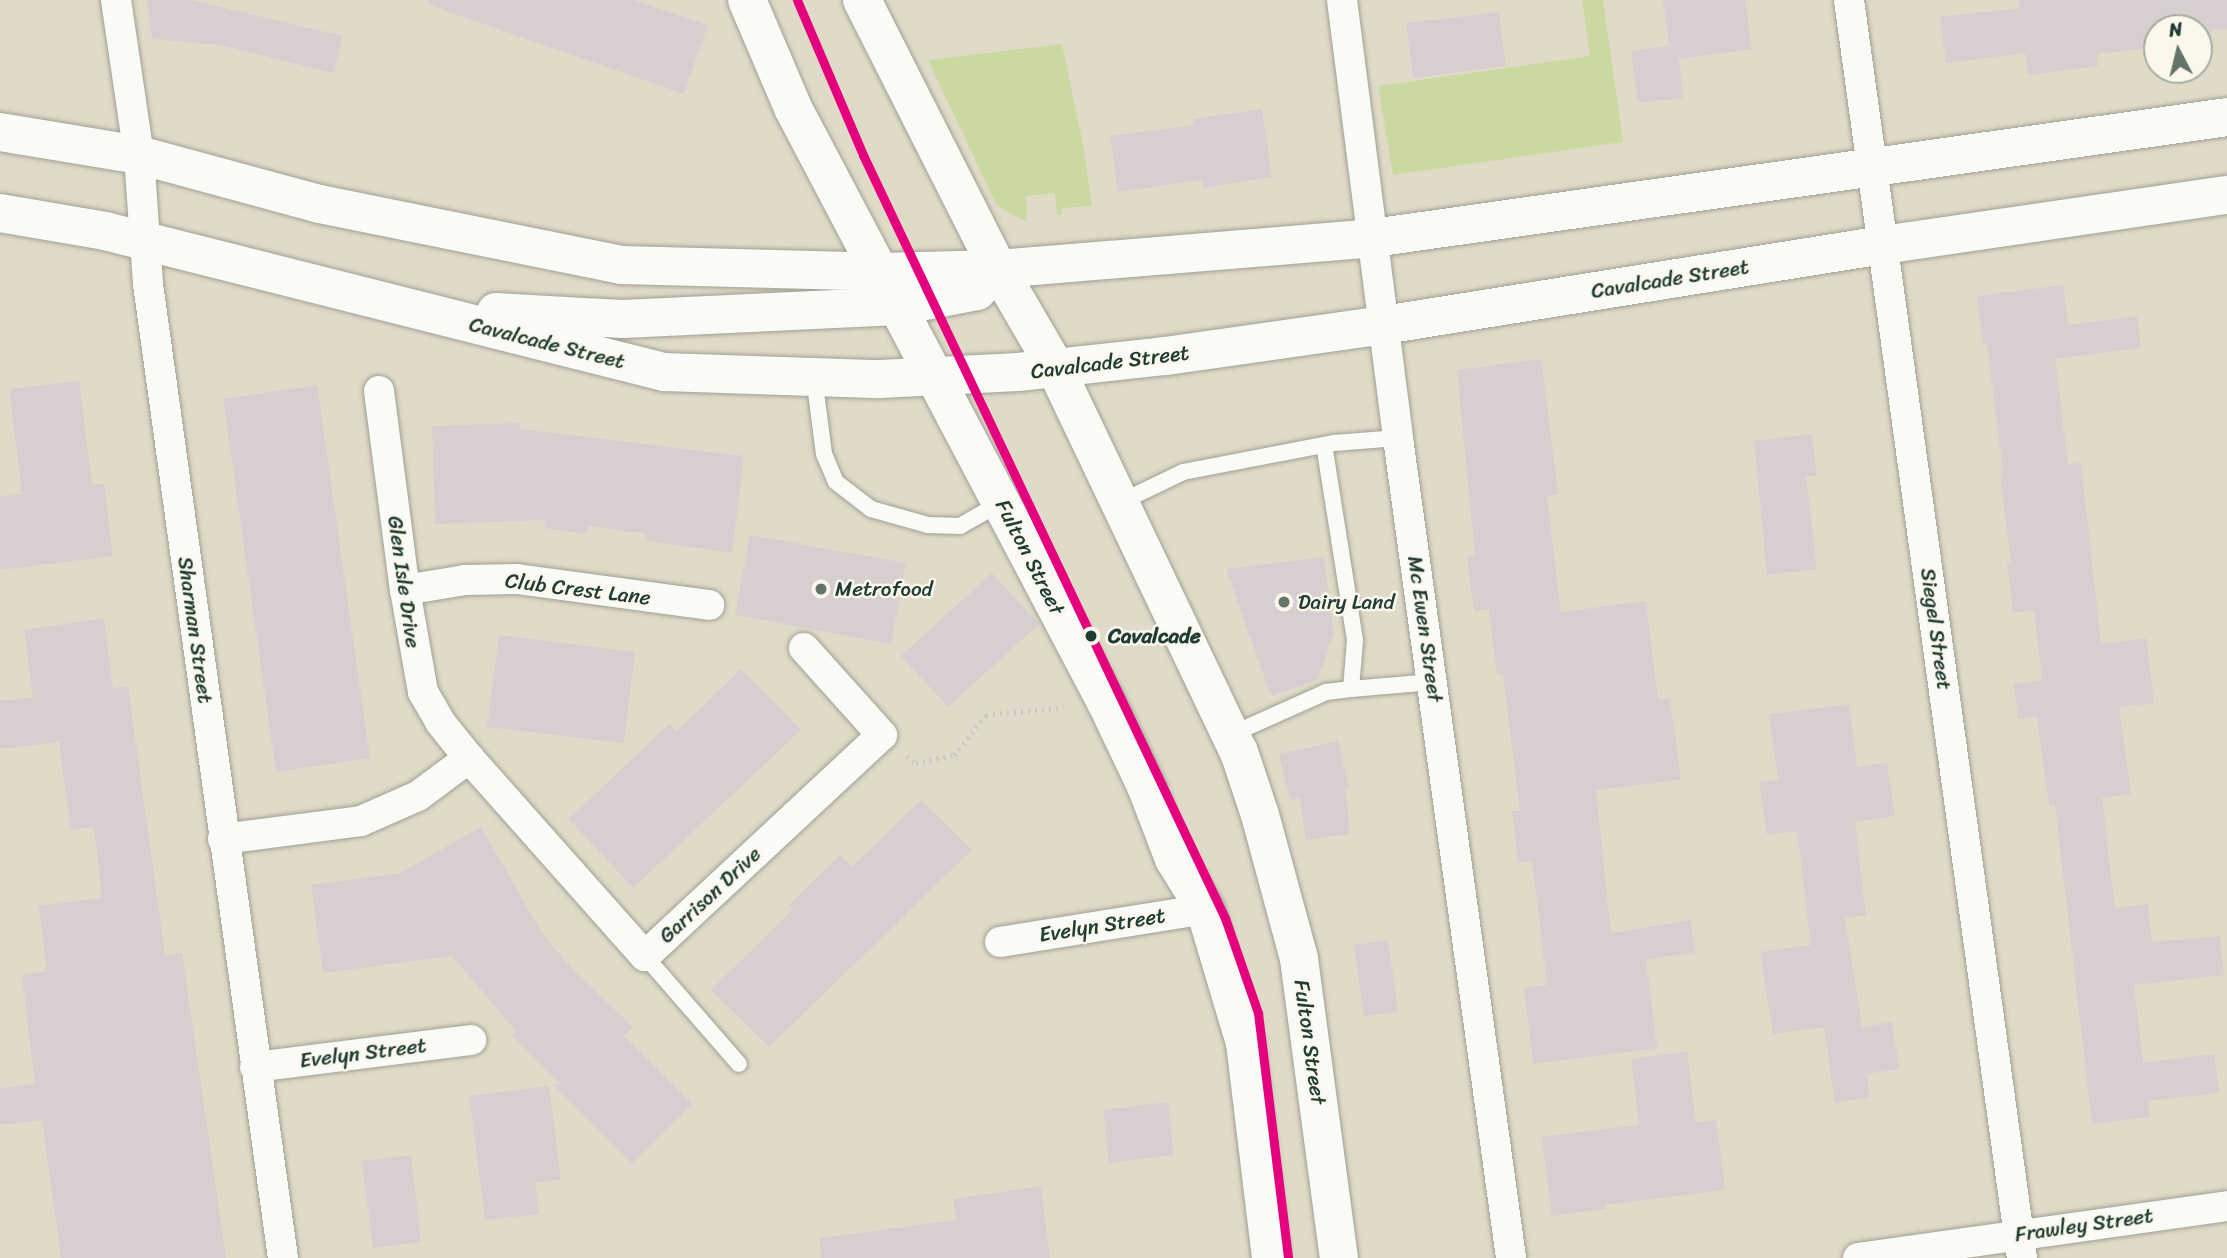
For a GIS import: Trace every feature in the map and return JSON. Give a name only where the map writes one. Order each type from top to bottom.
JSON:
[{"type":"main road","name":"Fulton Street","points":[[747,0],[793,108],[1107,705],[1146,786],[1174,859],[1205,909],[1245,1043],[1271,1258]]},
{"type":"main road","name":"Fulton Street","points":[[862,0],[998,269],[1055,367],[1230,735],[1260,816],[1299,959],[1339,1258]]},
{"type":"main road","points":[[0,132],[139,155],[319,204],[621,265],[880,272],[998,269],[1373,238],[1872,165],[2227,117]]},
{"type":"main road","name":"Cavalcade Street","points":[[0,213],[145,241],[664,372],[936,378],[1111,364],[1384,325],[1883,244],[2227,195]]},
{"type":"main road","points":[[410,308],[623,318],[899,306],[976,291],[998,269]]},
{"type":"street","name":"Sharman Street","points":[[116,0],[139,155],[148,284],[283,1258]]},
{"type":"street","name":"Mc Ewen Street","points":[[1342,0],[1398,438],[1511,1258]]},
{"type":"street","name":"Siegel Street","points":[[1849,0],[2020,1245]]},
{"type":"street","name":"Glen Isle Drive","points":[[379,391],[405,590],[423,692],[440,722],[469,758]]},
{"type":"street","name":"Club Crest Lane","points":[[405,590],[465,580],[517,579],[709,606]]},
{"type":"street","points":[[804,648],[882,735]]},
{"type":"street","name":"Garrison Drive","points":[[469,758],[645,956],[882,735]]},
{"type":"street","points":[[223,839],[361,821],[418,796],[469,758]]},
{"type":"street","name":"Evelyn Street","points":[[1000,942],[1205,909]]},
{"type":"street","name":"Evelyn Street","points":[[256,1067],[471,1040]]},
{"type":"street","name":"Frawley Street","points":[[1858,1258],[2020,1245],[2227,1206]]},
{"type":"lane","points":[[814,377],[824,454],[836,482],[871,509],[928,525],[960,526],[1002,502]]},
{"type":"lane","points":[[1121,502],[1183,472],[1324,445],[1398,438]]},
{"type":"lane","points":[[1324,445],[1355,640],[1351,688]]},
{"type":"lane","points":[[1230,735],[1326,692],[1433,682]]},
{"type":"lane","points":[[645,956],[739,1064]]},
{"type":"path","points":[[882,735],[916,763],[954,755],[986,715],[1107,705]]},
{"type":"green space","points":[[1582,0],[1603,0],[1623,142],[1393,175],[1378,86],[1590,56]]},
{"type":"green space","points":[[1062,44],[1084,150],[1092,206],[1062,208],[1062,215],[1057,215],[1055,193],[1026,196],[1027,222],[997,206],[928,60]]},
{"type":"building","points":[[147,0],[191,0],[343,36],[333,73],[221,45],[152,39]]},
{"type":"building","points":[[429,0],[634,0],[708,25],[684,94],[429,5]]},
{"type":"building","points":[[1663,0],[1745,0],[1752,49],[1679,59],[1683,98],[1638,103],[1631,51],[1669,46]]},
{"type":"building","points":[[2019,0],[2227,0],[2227,29],[2213,31],[2213,14],[2143,14],[2143,49],[2097,54],[2098,66],[2028,75],[2025,53],[1946,63],[1940,17],[2020,8]]},
{"type":"building","points":[[1499,12],[1506,66],[1413,78],[1406,23]]},
{"type":"building","points":[[1262,109],[1272,177],[1203,188],[1202,180],[1118,192],[1110,136],[1194,125],[1193,119]]},
{"type":"building","points":[[2063,285],[2068,325],[2137,316],[2141,348],[2055,359],[2068,464],[2081,463],[2101,644],[2146,638],[2154,703],[2119,707],[2131,794],[2102,798],[2115,908],[2148,904],[2152,942],[2220,936],[2224,975],[2134,985],[2143,1063],[2214,1054],[2219,1093],[2148,1101],[2150,1117],[2092,1124],[2055,805],[2049,806],[2037,717],[2018,719],[2014,684],[2042,680],[2034,610],[2013,613],[2007,563],[2011,562],[2000,473],[2003,472],[1987,344],[1983,344],[1977,296]]},
{"type":"building","points":[[1541,359],[1558,494],[1547,496],[1561,612],[1646,601],[1658,699],[1670,698],[1681,780],[1596,790],[1611,933],[1690,920],[1696,952],[1646,960],[1657,1048],[1533,1064],[1524,988],[1547,985],[1532,861],[1518,863],[1512,811],[1520,811],[1503,674],[1497,674],[1489,609],[1474,611],[1467,556],[1475,555],[1457,370]]},
{"type":"building","points":[[79,381],[92,485],[104,484],[113,556],[0,570],[0,497],[22,494],[9,389]]},
{"type":"building","points":[[317,385],[370,758],[276,772],[223,399]]},
{"type":"building","points":[[520,423],[520,429],[744,456],[732,553],[646,541],[647,534],[588,526],[587,534],[544,528],[545,520],[435,524],[432,426]]},
{"type":"building","points":[[1812,434],[1817,476],[1806,477],[1817,569],[1767,575],[1754,441]]},
{"type":"building","name":"Metrofood","points":[[750,535],[906,563],[891,644],[735,615]]},
{"type":"building","name":"Dairy Land","points":[[1324,557],[1334,633],[1318,680],[1271,696],[1226,569]]},
{"type":"building","points":[[992,573],[1039,624],[948,707],[901,656]]},
{"type":"building","points":[[104,618],[113,688],[128,686],[165,955],[182,953],[226,1258],[61,1258],[42,1120],[0,1125],[0,1088],[35,1084],[22,975],[47,971],[39,906],[102,898],[94,827],[71,830],[59,742],[0,749],[0,701],[33,697],[24,630]]},
{"type":"building","points":[[499,635],[635,652],[624,743],[487,727]]},
{"type":"building","points":[[741,669],[801,730],[633,888],[569,819],[669,724],[677,731]]},
{"type":"building","points":[[1849,704],[1857,767],[1887,763],[1895,816],[1855,822],[1866,915],[1845,918],[1862,1027],[1892,1022],[1899,1069],[1867,1074],[1870,1097],[1835,1103],[1824,1027],[1773,1034],[1760,952],[1811,945],[1797,831],[1767,835],[1759,782],[1778,780],[1769,714]]},
{"type":"building","points":[[1338,741],[1349,787],[1345,788],[1350,834],[1306,840],[1300,798],[1290,800],[1279,754]]},
{"type":"building","points":[[921,800],[972,850],[769,1047],[711,990],[793,909],[789,905],[840,855],[852,867]]},
{"type":"building","points":[[481,827],[543,935],[575,972],[633,1027],[624,1036],[692,1104],[632,1163],[554,1085],[561,1084],[512,1035],[516,1031],[452,956],[323,973],[311,885],[400,873]]},
{"type":"building","points":[[1388,940],[1398,1012],[1364,1016],[1354,945]]},
{"type":"building","points":[[1687,1052],[1696,1122],[1716,1120],[1725,1190],[1605,1205],[1606,1209],[1552,1216],[1542,1137],[1639,1125],[1631,1059]]},
{"type":"building","points":[[549,1086],[561,1180],[535,1183],[539,1214],[485,1220],[469,1096]]},
{"type":"building","points":[[1168,1102],[1174,1155],[1109,1163],[1103,1110]]},
{"type":"building","points":[[411,1155],[421,1242],[373,1248],[362,1161]]},
{"type":"building","points":[[1041,1186],[1050,1258],[821,1258],[820,1238],[956,1220],[953,1199]]},
{"type":"transit line","points":[[797,0],[863,155],[1225,918],[1258,1013],[1288,1258]]},
{"type":"place","name":"Metrofood","points":[[821,589]]},
{"type":"place","name":"Dairy Land","points":[[1284,602]]},
{"type":"place","name":"Cavalcade","points":[[1091,636]]}]
